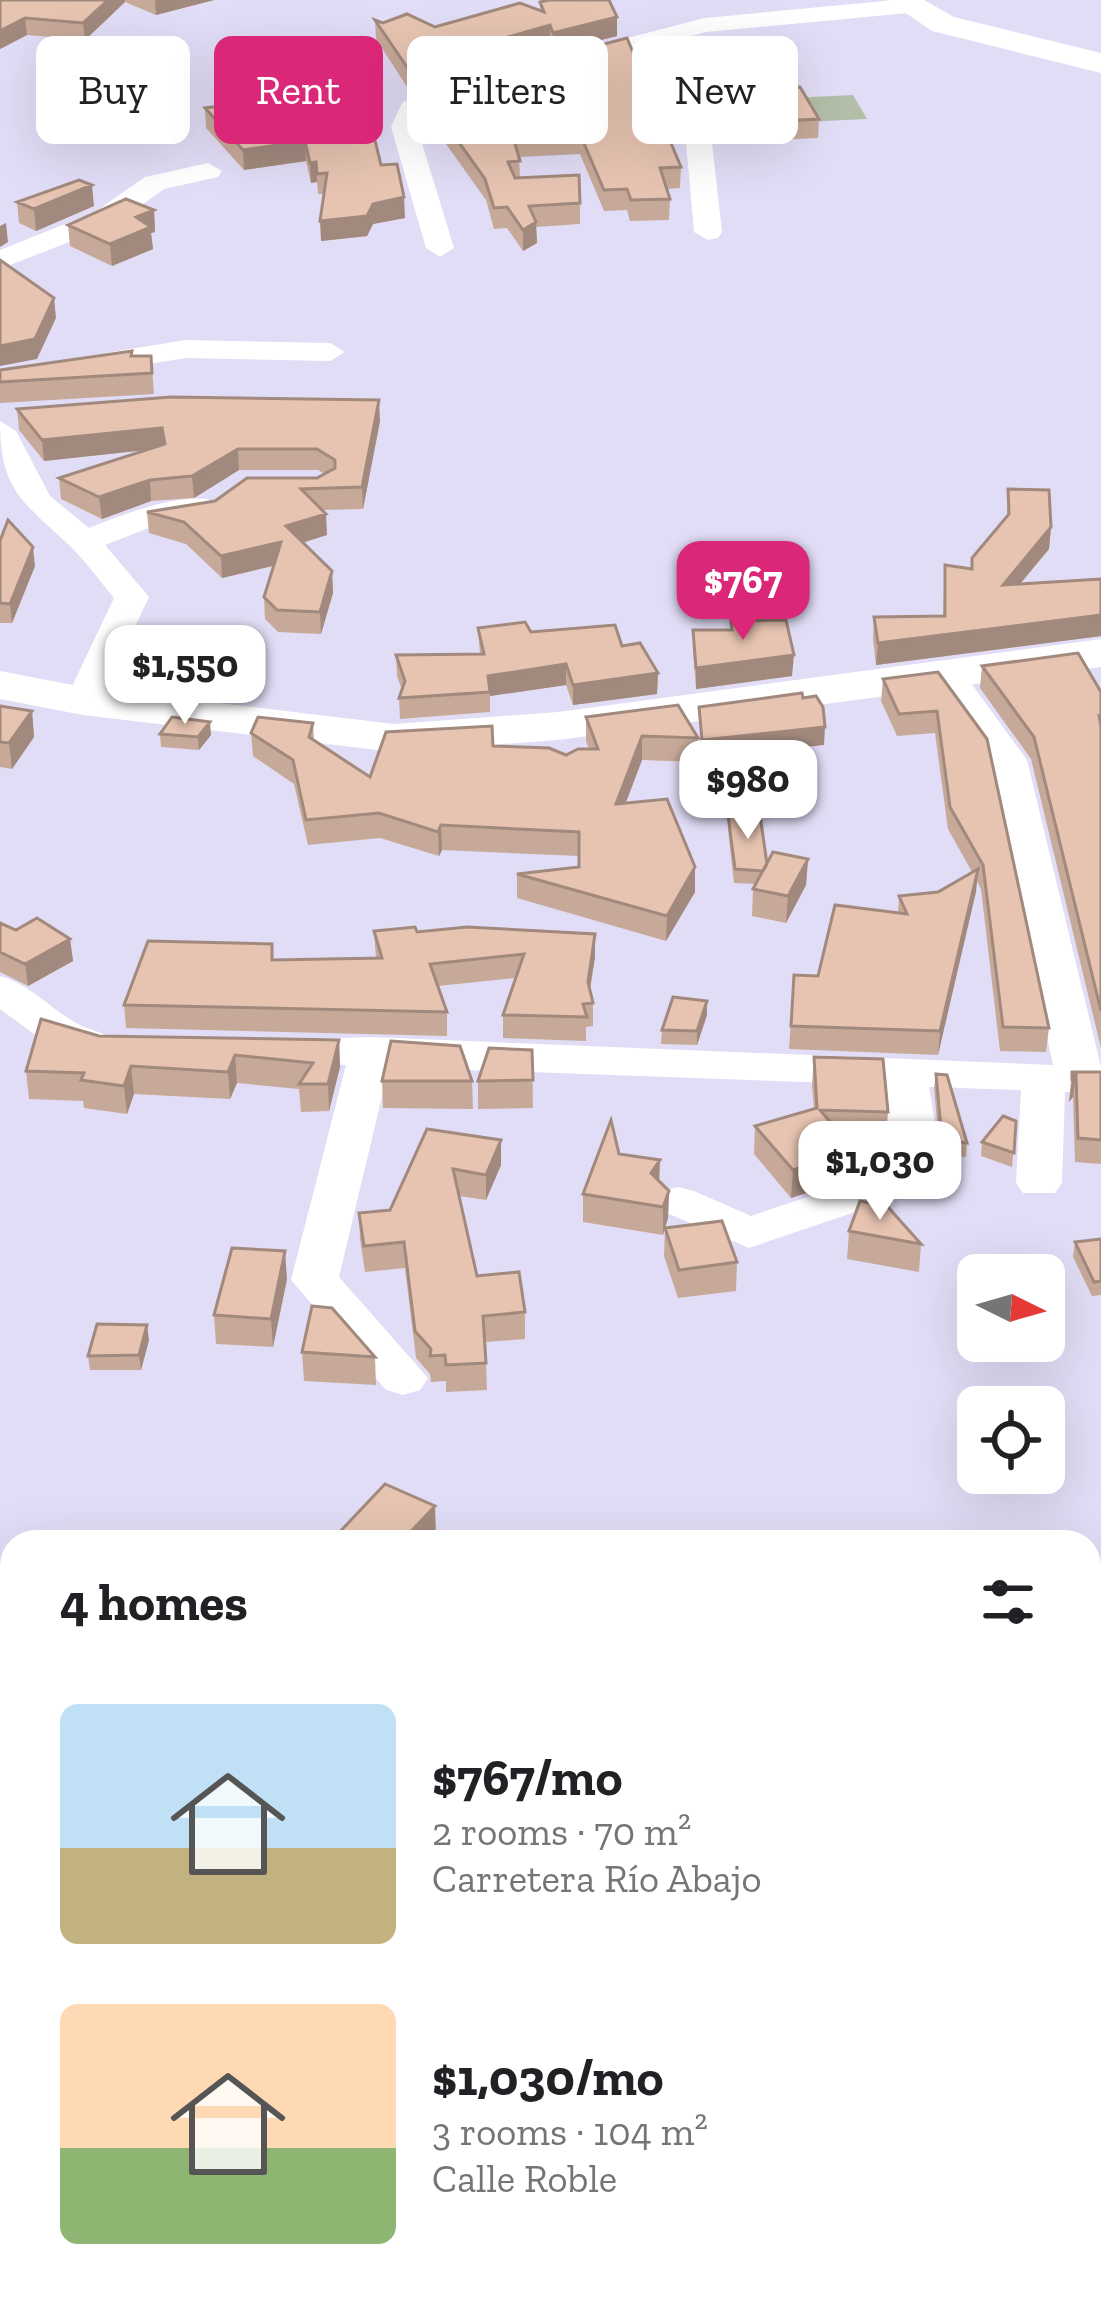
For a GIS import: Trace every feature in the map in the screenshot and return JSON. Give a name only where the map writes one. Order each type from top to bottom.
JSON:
[{"type":"street","points":[[662,36],[705,25],[906,3],[943,24],[997,41],[1101,63]]},
{"type":"street","points":[[440,248],[404,127],[411,109],[438,94],[632,44]]},
{"type":"street","points":[[699,144],[708,232]]},
{"type":"street","points":[[0,260],[105,218],[155,183],[208,171]]},
{"type":"street","points":[[0,379],[186,349],[331,352]]},
{"type":"street","points":[[8,421],[36,502],[84,541],[132,597],[83,701]]},
{"type":"street","points":[[84,541],[153,515],[204,511],[239,485]]},
{"type":"street","points":[[0,685],[83,701],[394,738],[561,745],[1101,653]]},
{"type":"street","points":[[947,676],[1008,760],[1074,1079],[1039,1183]]},
{"type":"street","points":[[0,988],[64,1035],[95,1046],[134,1048]]},
{"type":"street","points":[[238,1050],[370,1050],[566,1062],[905,1069],[1074,1079]]},
{"type":"street","points":[[370,1050],[357,1124],[315,1280],[403,1378]]},
{"type":"street","points":[[678,1201],[749,1233],[910,1178],[913,1126],[905,1069]]},
{"type":"green space","points":[[853,95],[867,119],[798,122],[798,98]]},
{"type":"building","points":[[0,0],[108,0],[83,23],[25,18],[0,31]]},
{"type":"building","points":[[609,0],[617,17],[553,33],[550,25],[511,36],[407,36],[407,67],[375,20],[383,23],[407,14],[435,27],[520,3],[544,12],[540,2]]},
{"type":"building","points":[[627,38],[632,50],[632,144],[671,144],[681,167],[660,168],[670,199],[631,200],[627,189],[604,190],[584,144],[608,144],[608,43]]},
{"type":"building","points":[[800,87],[819,119],[798,120]]},
{"type":"building","points":[[238,144],[284,144],[243,150]]},
{"type":"building","points":[[306,144],[376,144],[381,165],[397,164],[404,197],[373,204],[367,216],[320,221],[327,173],[317,174],[316,162],[310,163]]},
{"type":"building","points":[[460,144],[515,144],[520,161],[508,162],[515,178],[579,175],[580,203],[529,206],[536,222],[523,230],[507,207],[494,208],[485,179]]},
{"type":"building","points":[[79,180],[92,185],[34,209],[17,202]]},
{"type":"building","points":[[126,199],[154,210],[136,217],[151,227],[110,244],[68,225]]},
{"type":"building","points":[[0,260],[54,298],[35,339],[0,346]]},
{"type":"building","points":[[132,351],[131,356],[151,356],[152,373],[0,382],[0,370]]},
{"type":"building","points":[[171,397],[379,400],[362,487],[301,489],[326,514],[286,526],[332,571],[320,612],[277,610],[264,597],[281,542],[221,556],[184,522],[147,512],[215,501],[247,478],[317,478],[335,468],[335,460],[317,449],[238,449],[192,476],[150,480],[99,497],[59,478],[165,444],[162,428],[42,440],[17,409]]},
{"type":"building","points":[[1008,489],[1049,490],[1051,527],[1003,585],[1101,579],[1101,615],[878,643],[874,617],[945,616],[945,565],[972,569],[972,558],[1009,514]]},
{"type":"building","points":[[8,520],[33,547],[10,604],[0,603],[0,541]]},
{"type":"building","points":[[786,620],[794,655],[696,668],[693,630],[732,630],[731,621]]},
{"type":"building","points":[[525,622],[531,632],[615,625],[622,646],[640,643],[658,673],[573,685],[566,664],[488,676],[490,692],[399,698],[405,681],[396,655],[484,654],[478,628]]},
{"type":"building","points":[[227,646],[264,650],[236,688],[198,683]]},
{"type":"building","points":[[1078,653],[1101,692],[1101,1011],[1034,737],[982,666]]},
{"type":"building","points":[[938,672],[987,739],[1049,1028],[1003,1027],[983,865],[950,807],[937,711],[899,714],[883,679]]},
{"type":"building","points":[[802,693],[803,698],[816,696],[823,707],[825,727],[702,740],[699,707]]},
{"type":"building","points":[[678,705],[698,738],[642,736],[616,804],[667,799],[695,867],[667,916],[517,874],[579,867],[579,832],[441,825],[438,832],[379,813],[306,820],[293,760],[251,733],[258,717],[313,723],[309,737],[370,777],[386,732],[492,726],[493,746],[549,748],[566,755],[578,749],[598,749],[586,717]]},
{"type":"building","points":[[0,706],[32,711],[9,743],[0,742]]},
{"type":"building","points":[[172,717],[210,722],[198,737],[160,734]]},
{"type":"building","points":[[728,815],[760,815],[767,864],[763,871],[735,869]]},
{"type":"building","points":[[773,852],[808,859],[788,896],[753,889]]},
{"type":"building","points":[[978,869],[940,1031],[791,1026],[794,975],[818,976],[835,905],[907,914],[899,896],[938,892]]},
{"type":"building","points":[[37,918],[70,939],[25,964],[0,952],[0,923],[16,930]]},
{"type":"building","points":[[415,927],[417,932],[467,927],[595,934],[588,982],[593,1003],[583,1004],[587,1017],[503,1015],[524,954],[430,964],[447,1012],[124,1005],[148,941],[272,944],[272,960],[382,958],[374,931]]},
{"type":"building","points":[[673,997],[707,1001],[697,1031],[662,1030]]},
{"type":"building","points":[[41,1019],[99,1036],[339,1040],[328,1084],[299,1084],[313,1063],[235,1055],[228,1072],[131,1066],[124,1086],[81,1080],[84,1073],[26,1071]]},
{"type":"building","points":[[391,1041],[460,1046],[472,1081],[382,1081]]},
{"type":"building","points":[[489,1048],[532,1050],[533,1080],[478,1081]]},
{"type":"building","points":[[814,1057],[883,1059],[888,1112],[820,1110],[846,1140],[833,1144],[841,1154],[793,1170],[755,1126],[817,1108]]},
{"type":"building","points":[[1072,1072],[1101,1072],[1101,1140],[1078,1138],[1076,1074],[1072,1078]]},
{"type":"building","points":[[936,1074],[947,1075],[967,1143],[942,1140]]},
{"type":"building","points":[[1003,1116],[1016,1121],[1014,1153],[982,1142]]},
{"type":"building","points":[[611,1120],[619,1154],[660,1160],[651,1173],[669,1191],[663,1207],[583,1194]]},
{"type":"building","points":[[427,1129],[501,1140],[486,1175],[453,1169],[477,1276],[519,1272],[525,1312],[483,1316],[486,1363],[446,1365],[445,1355],[430,1356],[431,1349],[415,1331],[404,1242],[364,1246],[359,1213],[390,1210]]},
{"type":"building","points":[[860,1201],[887,1206],[921,1244],[849,1231]]},
{"type":"building","points":[[722,1221],[737,1262],[679,1270],[665,1228]]},
{"type":"building","points":[[1101,1239],[1101,1281],[1094,1282],[1075,1242]]},
{"type":"building","points":[[232,1248],[285,1251],[271,1319],[214,1315]]},
{"type":"building","points":[[312,1306],[332,1308],[375,1357],[302,1352]]},
{"type":"building","points":[[97,1324],[147,1325],[139,1355],[88,1356]]},
{"type":"building","points":[[385,1484],[435,1506],[412,1530],[342,1530]]}]
